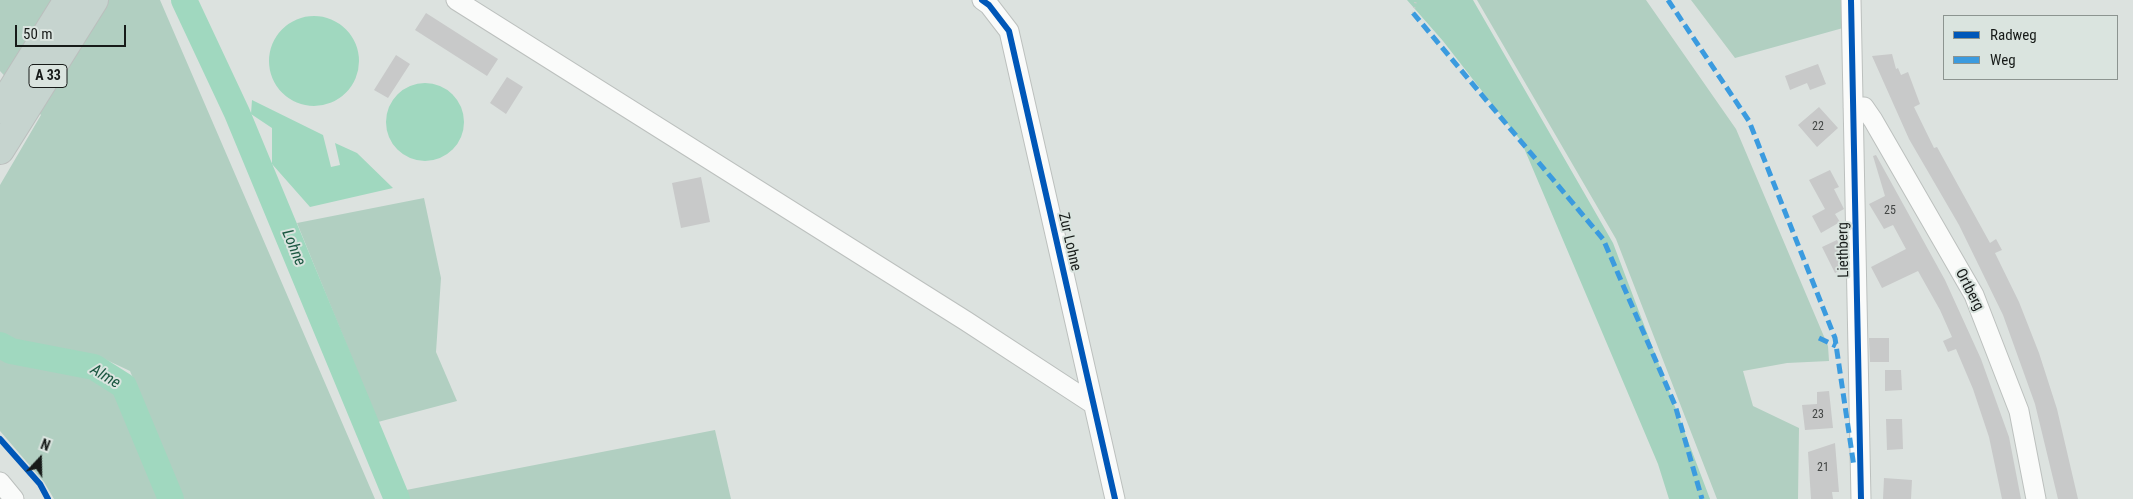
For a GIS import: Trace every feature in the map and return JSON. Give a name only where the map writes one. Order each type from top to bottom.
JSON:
[{"type":"highway","name":"A 33","points":[[0,109],[68,0]]},
{"type":"highway","name":"A 33","points":[[0,150],[94,0]]},
{"type":"street","points":[[456,0],[966,321],[1093,404]]},
{"type":"street","name":"Zur Lohne","points":[[982,0],[999,16],[1009,31],[1115,499]]},
{"type":"street","name":"Liethberg","points":[[1851,0],[1861,499]]},
{"type":"street","name":"Ortberg","points":[[1853,107],[1864,107],[1873,120],[1974,295],[2020,411],[2036,499]]},
{"type":"street","points":[[0,482],[14,499]]},
{"type":"path","points":[[1413,13],[1416,0]]},
{"type":"shaded area","points":[[0,0],[160,0],[375,499],[183,499],[130,371],[98,356],[13,342],[0,333],[0,185],[41,115],[0,71]]},
{"type":"shaded area","points":[[1407,0],[1473,0],[1613,243],[1710,499],[1669,499],[1658,464],[1521,141],[1443,41]]},
{"type":"shaded area","points":[[1477,0],[1646,0],[1736,129],[1828,346],[1829,361],[1787,363],[1743,371],[1753,406],[1799,428],[1798,499],[1717,499],[1616,239]]},
{"type":"shaded area","points":[[1691,0],[1843,0],[1843,28],[1735,58]]},
{"type":"shaded area","points":[[314,16],[331,20],[346,29],[355,44],[359,61],[355,78],[346,93],[331,102],[314,106],[297,102],[282,93],[273,78],[269,61],[273,44],[282,29],[297,20]]},
{"type":"shaded area","points":[[425,83],[440,86],[457,100],[461,107],[464,122],[461,137],[447,154],[440,158],[425,161],[410,158],[393,144],[389,137],[386,122],[389,107],[403,90],[410,86]]},
{"type":"shaded area","points":[[252,100],[323,135],[331,167],[340,165],[335,143],[357,153],[393,188],[310,207],[272,164],[272,128],[251,114]]},
{"type":"shaded area","points":[[424,198],[441,278],[436,352],[457,401],[378,422],[297,223]]},
{"type":"shaded area","points":[[0,355],[8,360],[92,375],[121,391],[166,499],[54,499],[44,482],[0,431]]},
{"type":"shaded area","points":[[715,430],[731,499],[404,499],[401,491]]},
{"type":"building","points":[[426,13],[498,59],[487,76],[415,30]]},
{"type":"building","points":[[1892,54],[1896,69],[1898,68],[1901,75],[1908,72],[1920,104],[1914,107],[1934,148],[1937,147],[1990,243],[1996,239],[2002,250],[1995,253],[2019,302],[2039,353],[2057,409],[2078,499],[2058,499],[2035,404],[2003,315],[1959,225],[1909,139],[1872,56]]},
{"type":"building","points":[[396,55],[410,64],[388,98],[374,90]]},
{"type":"building","points":[[1818,64],[1826,84],[1810,90],[1807,83],[1790,90],[1785,76]]},
{"type":"building","points":[[507,77],[523,87],[506,114],[490,103]]},
{"type":"building","points":[[1819,107],[1838,128],[1817,147],[1798,125]]},
{"type":"building","points":[[1876,155],[1945,280],[1981,359],[2009,437],[2021,499],[2002,499],[1989,437],[1973,389],[1956,349],[1948,352],[1943,341],[1952,337],[1940,310],[1918,271],[1882,288],[1871,267],[1906,249],[1893,225],[1884,229],[1869,204],[1885,196],[1873,156]]},
{"type":"building","points":[[1830,170],[1839,187],[1834,189],[1844,209],[1835,214],[1840,222],[1821,233],[1812,216],[1825,209],[1809,180]]},
{"type":"building","points":[[701,177],[710,222],[681,228],[672,183]]},
{"type":"building","points":[[1837,240],[1845,255],[1841,259],[1845,268],[1835,273],[1822,247]]},
{"type":"building","points":[[1869,338],[1889,338],[1889,362],[1870,362]]},
{"type":"building","points":[[1885,370],[1901,370],[1902,390],[1885,391]]},
{"type":"building","points":[[1829,391],[1833,428],[1805,430],[1802,405],[1817,404],[1817,392]]},
{"type":"building","points":[[1886,419],[1902,419],[1903,449],[1887,450]]},
{"type":"building","points":[[1835,443],[1839,492],[1832,492],[1833,499],[1811,499],[1808,452]]},
{"type":"building","points":[[1884,478],[1912,480],[1911,499],[1883,499]]},
{"type":"waterway","name":"Lohne","points":[[184,0],[237,113],[397,499]]},
{"type":"waterway","name":"Alme","points":[[0,345],[11,351],[94,367],[124,386],[171,499]]},
{"type":"marked path","points":[[1668,0],[1749,121],[1835,338],[1854,467]]},
{"type":"marked path","points":[[1413,13],[1603,239],[1675,405],[1702,499]]},
{"type":"marked path","points":[[1819,338],[1836,346]]},
{"type":"cycle path","points":[[982,0],[989,5],[1009,31],[1115,499]]},
{"type":"cycle path","points":[[1851,0],[1861,499]]},
{"type":"cycle path","points":[[0,439],[40,484],[48,499]]}]
